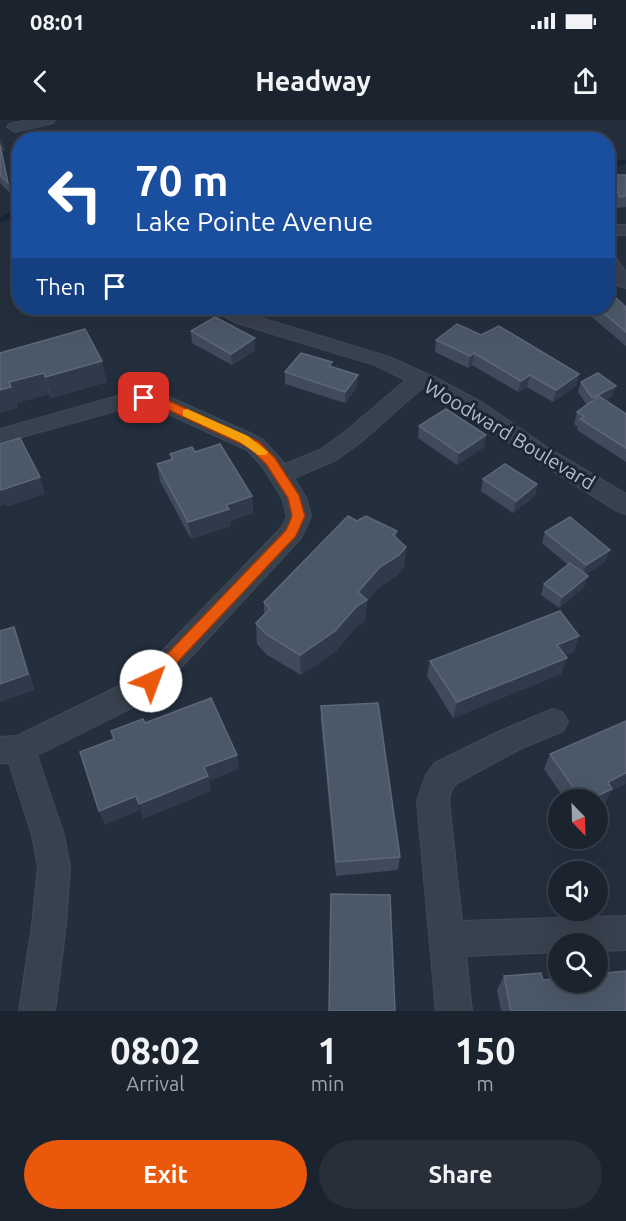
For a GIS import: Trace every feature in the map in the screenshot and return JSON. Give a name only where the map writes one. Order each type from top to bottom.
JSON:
[{"type":"street","points":[[12,124],[48,120]]},
{"type":"street","points":[[615,271],[626,282]]},
{"type":"street","name":"Woodward Boulevard","points":[[237,315],[382,361],[420,379],[475,408],[537,451],[626,505]]},
{"type":"street","points":[[280,476],[328,455],[420,379]]},
{"type":"street","points":[[0,436],[124,400],[144,398],[159,401],[255,445],[271,461],[294,498],[299,516],[291,532],[151,681],[127,696],[10,750],[48,835],[54,867],[49,925],[37,1011]]},
{"type":"street","points":[[454,1011],[433,801],[436,785],[446,773],[510,740],[553,722]]},
{"type":"street","points":[[447,939],[626,933]]},
{"type":"building","points":[[0,145],[8,183],[0,175]]},
{"type":"building","points":[[615,175],[626,175],[626,196],[620,197],[615,187]]},
{"type":"building","points":[[615,297],[626,307],[624,309],[626,310],[626,332],[606,315],[615,315]]},
{"type":"building","points":[[215,317],[255,338],[231,354],[191,331]]},
{"type":"building","points":[[457,324],[481,335],[499,326],[579,374],[556,390],[530,375],[521,381],[474,353],[470,356],[436,340]]},
{"type":"building","points":[[85,329],[102,361],[45,377],[44,373],[9,382],[11,387],[0,390],[0,353]]},
{"type":"building","points":[[301,353],[332,362],[329,366],[358,375],[345,392],[285,372]]},
{"type":"building","points":[[598,373],[616,386],[592,398],[581,382]]},
{"type":"building","points":[[599,396],[626,414],[626,448],[580,419],[584,416],[577,412]]},
{"type":"building","points":[[446,409],[486,435],[459,453],[419,426]]},
{"type":"building","points":[[20,438],[40,477],[1,490],[0,444]]},
{"type":"building","points":[[220,444],[252,496],[226,505],[229,509],[188,522],[157,464],[173,459],[170,454],[192,447],[195,452]]},
{"type":"building","points":[[505,464],[537,484],[516,501],[483,479]]},
{"type":"building","points":[[348,516],[357,521],[366,516],[397,531],[393,535],[406,547],[399,555],[380,567],[358,592],[367,600],[357,606],[335,631],[300,655],[266,634],[256,623],[270,609],[264,602]]},
{"type":"building","points":[[570,517],[610,550],[586,565],[545,532]]},
{"type":"building","points":[[570,563],[588,576],[562,597],[544,584]]},
{"type":"building","points":[[560,611],[579,636],[557,645],[567,658],[457,702],[430,661]]},
{"type":"building","points":[[14,627],[28,674],[0,684],[0,631]]},
{"type":"building","points":[[211,698],[237,755],[204,767],[208,776],[139,804],[136,796],[99,811],[80,752],[114,739],[111,731],[143,719],[145,723]]},
{"type":"building","points":[[378,703],[400,857],[336,862],[321,706]]},
{"type":"building","points":[[626,721],[626,773],[608,782],[612,789],[608,791],[608,789],[574,789],[550,754]]},
{"type":"building","points":[[331,894],[390,895],[395,1011],[329,1011]]},
{"type":"building","points":[[626,971],[626,1011],[511,1011],[504,976],[541,973],[543,980],[548,979],[548,993],[608,993],[608,973]]},
{"type":"waterway","points":[[615,163],[626,162]]},
{"type":"waterway","points":[[0,220],[12,214]]},
{"type":"slow traffic","points":[[187,413],[225,429],[255,445],[262,452]]},
{"type":"route","points":[[144,398],[159,401],[225,429],[255,445],[271,461],[294,498],[299,516],[291,532],[151,681]]}]
